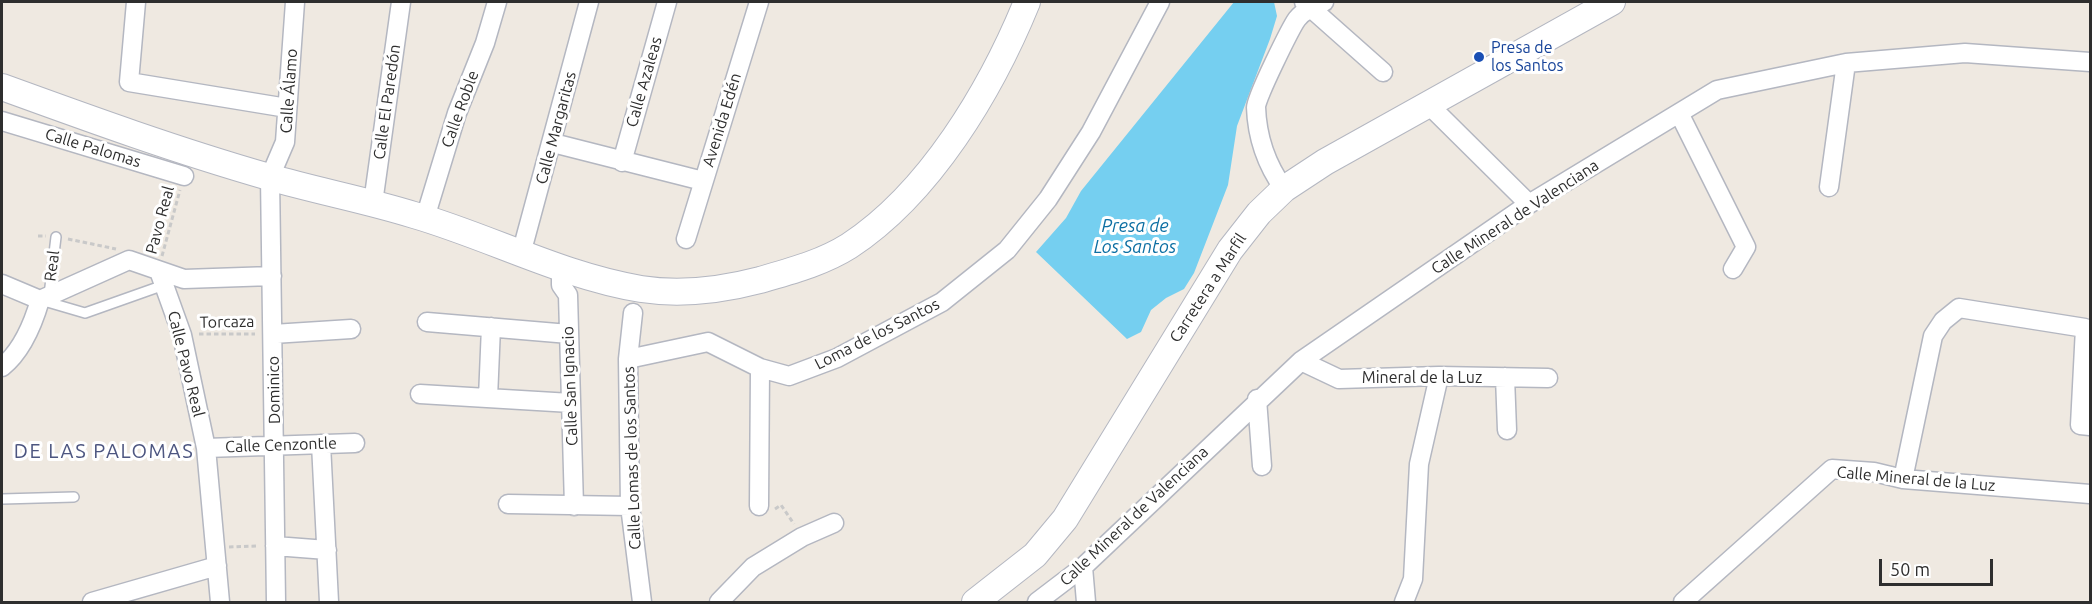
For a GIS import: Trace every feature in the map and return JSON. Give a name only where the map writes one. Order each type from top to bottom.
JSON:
[{"type":"street","points":[[136,2],[129,82],[287,108]]},
{"type":"street","name":"Calle Álamo","points":[[270,177],[285,142],[295,2]]},
{"type":"street","name":"Calle El Paredón","points":[[373,202],[401,2]]},
{"type":"street","name":"Calle Roble","points":[[425,218],[457,113],[485,43],[497,2]]},
{"type":"street","name":"Calle Margaritas","points":[[521,254],[553,143],[588,2]]},
{"type":"street","name":"Calle Azaleas","points":[[622,162],[666,2]]},
{"type":"street","name":"Avenida Edén","points":[[686,239],[759,2]]},
{"type":"street","points":[[2,87],[119,130],[270,177],[373,202],[425,218],[561,269],[642,289],[703,291],[742,285],[803,268],[849,246],[886,216],[917,186],[945,150],[984,89],[1027,2]]},
{"type":"street","name":"Loma de los Santos","points":[[628,359],[708,342],[760,368],[789,376],[837,358],[942,302],[1007,250],[1048,199],[1091,132],[1160,2]]},
{"type":"street","name":"Carretera a Marfil","points":[[980,601],[1035,555],[1065,519],[1230,250],[1259,213],[1284,189],[1325,162],[1612,2]]},
{"type":"street","points":[[1284,189],[1267,165],[1260,140],[1255,104],[1297,19],[1313,4],[1383,72]]},
{"type":"street","name":"Calle Mineral de Valenciana","points":[[1037,603],[1083,567],[1257,399],[1301,361],[1529,204],[1717,90],[1846,63],[1965,53],[2091,62]]},
{"type":"street","points":[[1829,187],[1846,63]]},
{"type":"street","points":[[1428,104],[1529,204]]},
{"type":"street","points":[[1679,113],[1746,248],[1733,269]]},
{"type":"street","name":"Calle Palomas","points":[[2,121],[184,176]]},
{"type":"street","points":[[553,143],[703,181]]},
{"type":"street","name":"Dominico","points":[[270,177],[276,444],[276,603]]},
{"type":"street","points":[[2,284],[44,297],[129,260],[161,278],[272,276]]},
{"type":"street","name":"Calle San Ignacio","points":[[561,269],[561,285],[568,295],[574,506]]},
{"type":"street","name":"Calle Pavo Real","points":[[161,278],[182,335],[206,448],[220,603]]},
{"type":"street","points":[[2,367],[33,325],[44,297]]},
{"type":"street","points":[[1904,479],[1933,336],[1942,321],[1959,308],[2085,328],[2080,425],[2091,426]]},
{"type":"street","name":"Calle Lomas de los Santos","points":[[633,313],[628,359],[630,506],[642,603]]},
{"type":"street","points":[[427,322],[568,334]]},
{"type":"street","points":[[488,398],[491,327]]},
{"type":"street","points":[[273,334],[351,329]]},
{"type":"street","name":"Mineral de la Luz","points":[[1301,361],[1339,379],[1439,376],[1548,378]]},
{"type":"street","points":[[759,506],[760,368]]},
{"type":"street","points":[[1404,603],[1413,579],[1419,464],[1439,376]]},
{"type":"street","points":[[1505,377],[1507,429]]},
{"type":"street","points":[[420,394],[571,403]]},
{"type":"street","points":[[1257,399],[1262,466]]},
{"type":"street","name":"Calle Cenzontle","points":[[206,448],[355,443]]},
{"type":"street","points":[[321,444],[329,603]]},
{"type":"street","name":"Calle Mineral de la Luz","points":[[1683,603],[1832,469],[1874,472],[1904,479],[2091,494]]},
{"type":"street","points":[[508,504],[630,506]]},
{"type":"street","points":[[718,603],[753,567],[802,537],[834,523]]},
{"type":"street","points":[[276,546],[327,550]]},
{"type":"street","points":[[92,603],[217,566]]},
{"type":"street","points":[[1083,567],[1086,603]]},
{"type":"lane","name":"Real","points":[[44,297],[56,237]]},
{"type":"lane","points":[[44,297],[85,313],[161,278]]},
{"type":"lane","points":[[2,499],[74,497]]},
{"type":"path","name":"Pavo Real","points":[[161,278],[184,176]]},
{"type":"path","points":[[56,237],[114,247],[129,260]]},
{"type":"path","name":"Torcaza","points":[[182,335],[273,334]]},
{"type":"path","points":[[759,506],[759,517],[781,505],[802,537]]},
{"type":"path","points":[[216,547],[276,546]]},
{"type":"water","name":"Presa de Los Santos","points":[[1234,2],[1274,2],[1277,16],[1237,126],[1228,185],[1194,273],[1184,289],[1166,298],[1151,310],[1141,332],[1127,339],[1036,252],[1066,218],[1081,191]]},
{"type":"place","name":"Presa de los Santos","points":[[1479,57]]},
{"type":"district","name":"DE LAS PALOMAS","points":[[104,451]]}]
